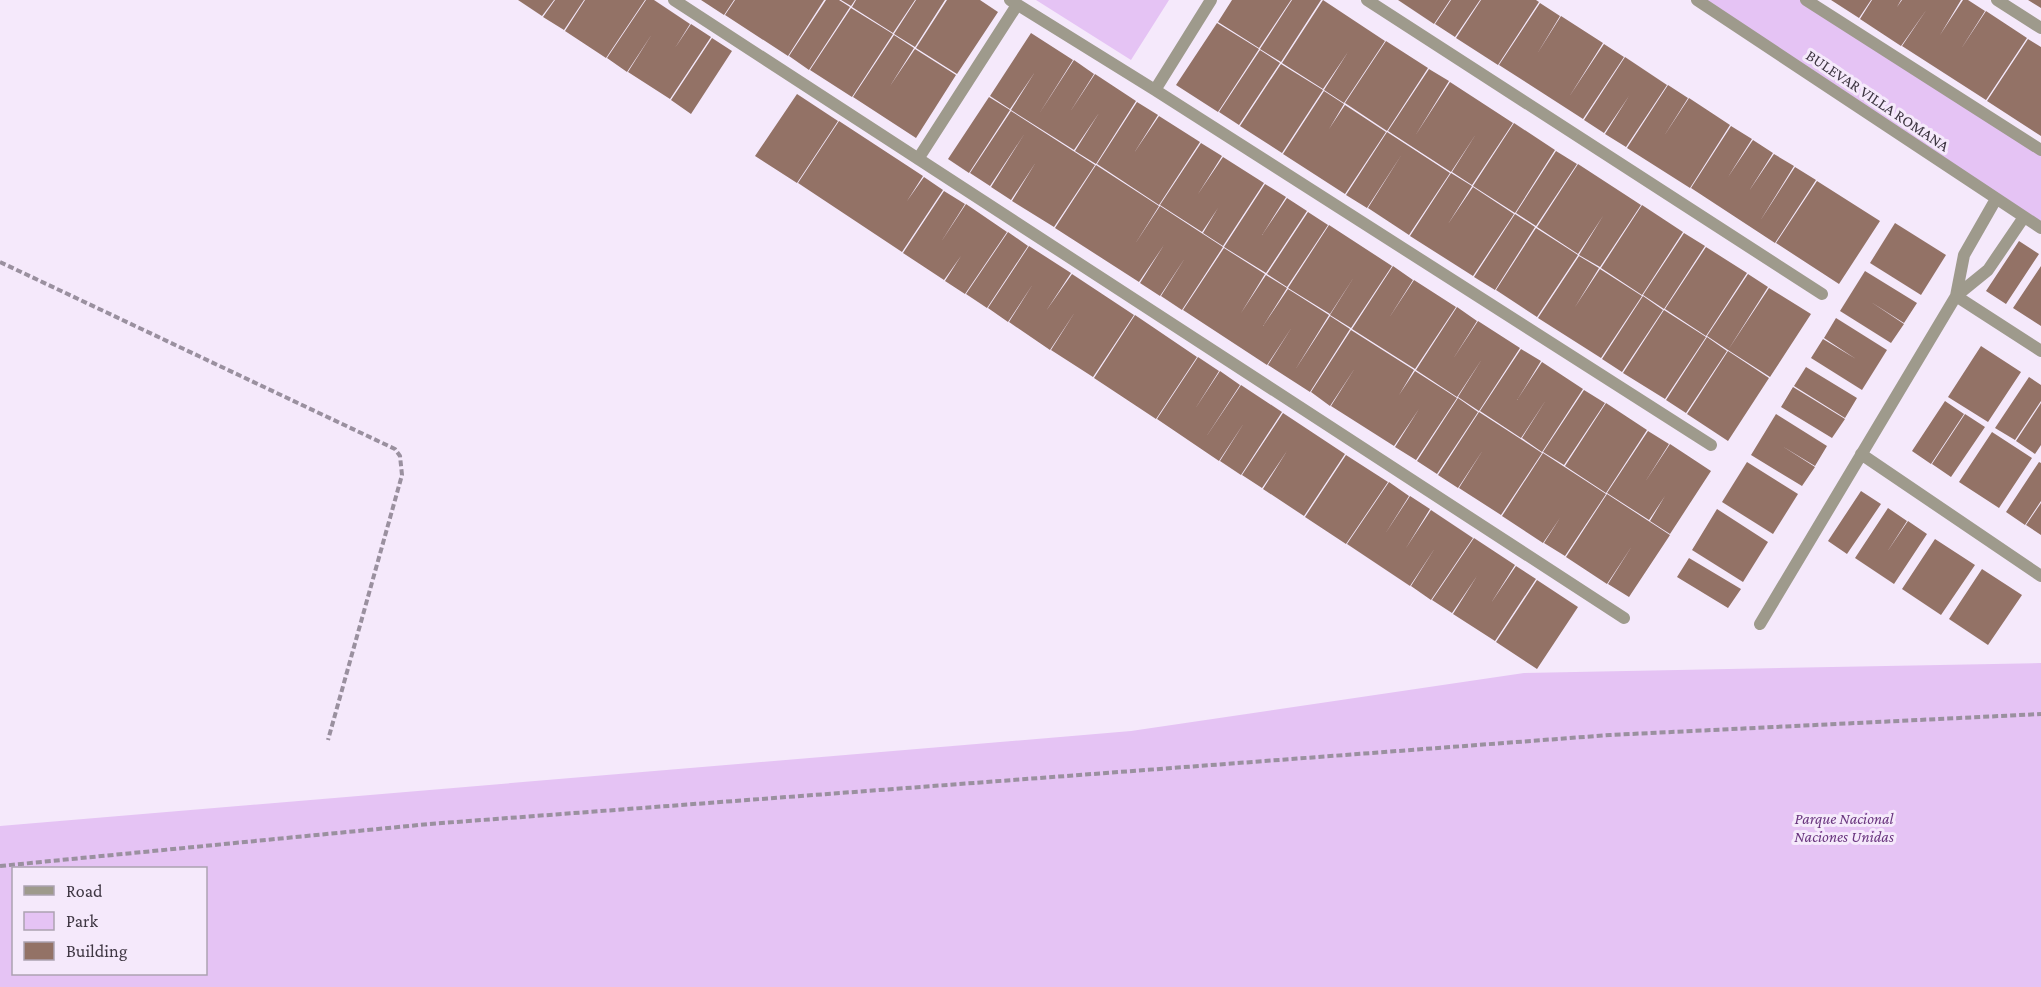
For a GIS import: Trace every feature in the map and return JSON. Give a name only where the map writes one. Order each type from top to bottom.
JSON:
[{"type":"street","points":[[674,0],[1624,618]]},
{"type":"street","points":[[1155,90],[1211,0]]},
{"type":"street","points":[[1367,0],[1822,294]]},
{"type":"street","name":"BULEVAR VILLA ROMANA","points":[[1697,0],[1711,4],[2041,228]]},
{"type":"street","points":[[1806,0],[2041,150]]},
{"type":"street","points":[[1997,0],[2041,28]]},
{"type":"street","points":[[918,159],[1014,2],[1711,446]]},
{"type":"street","points":[[1956,296],[1964,255],[1996,199]]},
{"type":"street","points":[[1760,624],[1956,296],[1988,270],[2024,217]]},
{"type":"street","points":[[1956,296],[2041,351]]},
{"type":"street","points":[[1861,454],[2041,576]]},
{"type":"path","points":[[0,262],[395,448],[400,456],[402,475],[327,740]]},
{"type":"path","points":[[0,866],[429,824],[1610,735],[2041,714]]},
{"type":"green space","points":[[1036,0],[1169,0],[1131,60]]},
{"type":"green space","points":[[1697,0],[1806,0],[2041,152],[2041,228]]},
{"type":"green space","name":"Parque Nacional Naciones Unidas","points":[[2041,663],[2041,987],[0,987],[0,826],[1131,731],[1524,673]]},
{"type":"building","points":[[518,0],[554,0],[542,16]]},
{"type":"building","points":[[555,0],[584,0],[564,30],[543,17]]},
{"type":"building","points":[[585,0],[645,0],[606,58],[565,31]]},
{"type":"building","points":[[646,0],[654,0],[690,24],[675,48],[691,24],[711,37],[670,99],[628,72],[652,34],[627,72],[607,58]]},
{"type":"building","points":[[701,0],[734,0],[724,15]]},
{"type":"building","points":[[735,0],[824,0],[788,56],[725,15]]},
{"type":"building","points":[[826,0],[839,0],[850,7],[809,70],[789,56]]},
{"type":"building","points":[[841,0],[855,0],[851,6]]},
{"type":"building","points":[[856,0],[915,0],[893,33],[852,7]]},
{"type":"building","points":[[916,0],[945,0],[915,47],[894,34]]},
{"type":"building","points":[[947,0],[980,0],[998,12],[957,74],[916,48]]},
{"type":"building","points":[[1232,0],[1291,0],[1259,48],[1218,22]]},
{"type":"building","points":[[1292,0],[1321,0],[1281,62],[1260,49]]},
{"type":"building","points":[[1323,0],[1385,41],[1344,103],[1324,90],[1348,52],[1323,89],[1282,63]]},
{"type":"building","points":[[1398,0],[1450,0],[1434,24]]},
{"type":"building","points":[[1451,0],[1480,0],[1455,37],[1435,24]]},
{"type":"building","points":[[1481,0],[1536,0],[1539,2],[1498,65],[1456,38]]},
{"type":"building","points":[[1831,0],[1871,0],[1859,18]]},
{"type":"building","points":[[1872,0],[1901,0],[1897,7],[1902,0],[1961,0],[1940,35],[1963,0],[1968,0],[1985,11],[1961,49],[1986,11],[2027,38],[1986,100],[1902,46],[1927,9],[1901,46],[1860,19]]},
{"type":"building","points":[[2028,0],[2041,0],[2041,8]]},
{"type":"building","points":[[1540,3],[1560,16],[1537,54],[1561,16],[1603,43],[1569,97],[1604,44],[1624,57],[1583,119],[1499,65]]},
{"type":"building","points":[[851,8],[893,34],[852,97],[810,70]]},
{"type":"building","points":[[1217,23],[1259,49],[1218,112],[1176,85]]},
{"type":"building","points":[[1031,33],[1073,60],[1039,114],[1074,60],[1094,74],[1070,112],[1095,74],[1136,101],[1096,164],[1075,151],[1099,113],[1074,150],[1011,110],[1035,72],[1010,109],[990,96]]},
{"type":"building","points":[[894,35],[914,48],[890,86],[915,49],[956,75],[916,138],[853,97]]},
{"type":"building","points":[[712,38],[732,51],[691,114],[671,100]]},
{"type":"building","points":[[2028,39],[2041,47],[2041,136],[1987,101]]},
{"type":"building","points":[[1386,41],[1428,68],[1387,131],[1345,103]]},
{"type":"building","points":[[1260,50],[1280,63],[1239,125],[1219,112]]},
{"type":"building","points":[[1625,57],[1667,85],[1626,147],[1605,134],[1629,96],[1604,133],[1584,120]]},
{"type":"building","points":[[1281,64],[1323,90],[1282,153],[1240,126]]},
{"type":"building","points":[[1429,69],[1449,81],[1415,136],[1450,82],[1513,123],[1472,185],[1452,172],[1476,134],[1451,172],[1388,131]]},
{"type":"building","points":[[1668,85],[1688,98],[1664,136],[1689,98],[1730,125],[1690,188],[1627,148]]},
{"type":"building","points":[[1324,91],[1344,104],[1329,129],[1345,105],[1386,132],[1345,194],[1283,154]]},
{"type":"building","points":[[797,94],[838,121],[797,183],[755,156]]},
{"type":"building","points":[[989,97],[1010,110],[969,173],[948,159]]},
{"type":"building","points":[[1137,102],[1158,115],[1134,153],[1159,116],[1200,142],[1159,205],[1097,164]]},
{"type":"building","points":[[1011,111],[1095,165],[1054,227],[1012,201],[1036,162],[1011,200],[991,187],[1025,133],[990,186],[970,173]]},
{"type":"building","points":[[839,121],[923,176],[907,201],[924,177],[943,190],[902,252],[798,183]]},
{"type":"building","points":[[1514,123],[1555,150],[1515,213],[1473,186]]},
{"type":"building","points":[[1731,126],[1752,139],[1728,177],[1753,140],[1773,153],[1749,191],[1774,154],[1794,166],[1760,221],[1795,167],[1816,180],[1775,243],[1691,188]]},
{"type":"building","points":[[1387,132],[1450,173],[1409,235],[1368,208],[1402,154],[1367,208],[1346,195]]},
{"type":"building","points":[[1201,143],[1222,156],[1198,194],[1223,157],[1264,183],[1223,246],[1203,233],[1218,208],[1202,232],[1160,205]]},
{"type":"building","points":[[1556,151],[1577,164],[1536,226],[1516,213]]},
{"type":"building","points":[[1578,164],[1641,205],[1600,267],[1579,255],[1603,216],[1578,254],[1537,227]]},
{"type":"building","points":[[1096,165],[1159,206],[1135,244],[1160,206],[1223,247],[1182,310],[1161,296],[1185,258],[1160,296],[1140,283],[1164,245],[1139,282],[1055,228]]},
{"type":"building","points":[[1451,173],[1472,186],[1448,224],[1473,187],[1514,214],[1473,276],[1410,236]]},
{"type":"building","points":[[1817,181],[1880,221],[1839,284],[1776,243]]},
{"type":"building","points":[[1265,184],[1286,197],[1262,235],[1287,198],[1307,211],[1266,273],[1224,247]]},
{"type":"building","points":[[944,191],[965,204],[941,242],[966,204],[1007,232],[965,294],[945,281],[961,256],[944,280],[903,253]]},
{"type":"building","points":[[1642,205],[1683,232],[1642,295],[1601,268]]},
{"type":"building","points":[[1308,212],[1328,225],[1287,287],[1267,274]]},
{"type":"building","points":[[1515,214],[1535,227],[1495,290],[1474,277]]},
{"type":"building","points":[[1895,223],[1946,255],[1921,295],[1870,263]]},
{"type":"building","points":[[1329,225],[1392,266],[1351,328],[1330,315],[1354,277],[1330,314],[1288,288]]},
{"type":"building","points":[[1536,228],[1578,255],[1537,317],[1496,290]]},
{"type":"building","points":[[1008,232],[1028,246],[987,308],[966,294]]},
{"type":"building","points":[[1684,233],[1705,246],[1664,309],[1643,295]]},
{"type":"building","points":[[2019,241],[2039,254],[2006,304],[1986,291]]},
{"type":"building","points":[[1029,246],[1071,273],[1046,311],[1072,274],[1134,315],[1093,377],[1051,350],[1075,312],[1050,350],[1009,322],[1033,284],[1008,322],[988,308]]},
{"type":"building","points":[[1706,247],[1747,273],[1706,336],[1665,309]]},
{"type":"building","points":[[1224,248],[1265,274],[1241,313],[1266,275],[1287,288],[1263,326],[1288,289],[1329,315],[1295,370],[1330,316],[1350,329],[1310,392],[1268,365],[1292,327],[1267,365],[1183,310]]},
{"type":"building","points":[[1579,256],[1599,268],[1575,307],[1600,269],[1642,296],[1601,358],[1538,318]]},
{"type":"building","points":[[1393,266],[1413,280],[1389,318],[1414,280],[1456,307],[1415,369],[1352,329]]},
{"type":"building","points":[[2041,266],[2041,326],[2013,308]]},
{"type":"building","points":[[1865,271],[1917,303],[1904,323],[1871,302],[1904,324],[1891,343],[1840,311]]},
{"type":"building","points":[[1748,274],[1768,287],[1728,350],[1707,336]]},
{"type":"building","points":[[1769,288],[1811,314],[1770,377],[1728,350]]},
{"type":"building","points":[[1643,296],[1663,310],[1622,372],[1602,359]]},
{"type":"building","points":[[1457,307],[1477,321],[1453,359],[1478,321],[1520,348],[1479,411],[1458,397],[1482,359],[1457,397],[1416,370]]},
{"type":"building","points":[[1664,310],[1706,337],[1665,399],[1623,373]]},
{"type":"building","points":[[1135,315],[1197,357],[1156,419],[1094,378]]},
{"type":"building","points":[[1836,318],[1887,350],[1862,390],[1811,358],[1823,339],[1856,359],[1824,338]]},
{"type":"building","points":[[1351,330],[1414,370],[1399,395],[1415,371],[1457,398],[1416,460],[1395,447],[1419,409],[1394,446],[1331,406],[1355,368],[1330,406],[1311,392]]},
{"type":"building","points":[[1707,337],[1727,351],[1686,413],[1666,400]]},
{"type":"building","points":[[1981,346],[2021,372],[1988,422],[1948,397]]},
{"type":"building","points":[[1521,349],[1541,361],[1517,400],[1542,362],[1583,389],[1542,452],[1522,438],[1546,400],[1521,438],[1480,411]]},
{"type":"building","points":[[1728,351],[1769,378],[1728,441],[1687,414]]},
{"type":"building","points":[[1198,357],[1219,371],[1195,409],[1220,371],[1240,385],[1206,437],[1241,385],[1282,412],[1241,475],[1220,461],[1244,423],[1219,461],[1157,419]]},
{"type":"building","points":[[1806,367],[1857,398],[1845,418],[1794,386]]},
{"type":"building","points":[[2029,377],[2041,385],[2041,401],[2015,440],[1995,428]]},
{"type":"building","points":[[1793,387],[1845,419],[1832,438],[1781,407]]},
{"type":"building","points":[[1584,390],[1605,403],[1564,465],[1543,452]]},
{"type":"building","points":[[1458,398],[1478,412],[1437,474],[1417,461]]},
{"type":"building","points":[[1945,401],[1964,414],[1931,464],[1912,451]]},
{"type":"building","points":[[1606,403],[1647,430],[1606,493],[1565,466]]},
{"type":"building","points":[[2041,403],[2041,445],[2035,454],[2016,441]]},
{"type":"building","points":[[1479,412],[1542,453],[1501,515],[1459,488],[1483,450],[1458,488],[1438,475]]},
{"type":"building","points":[[1283,413],[1345,454],[1304,516],[1263,489],[1287,451],[1262,488],[1242,475]]},
{"type":"building","points":[[1776,414],[1827,446],[1815,466],[1782,446],[1815,467],[1802,486],[1751,455]]},
{"type":"building","points":[[1965,414],[1985,427],[1951,477],[1932,464]]},
{"type":"building","points":[[1648,431],[1669,444],[1645,482],[1670,444],[1711,471],[1670,534],[1650,521],[1665,496],[1649,520],[1607,493]]},
{"type":"building","points":[[1992,432],[2032,458],[1999,508],[1959,482]]},
{"type":"building","points":[[1543,453],[1606,494],[1565,556],[1544,543],[1560,518],[1543,543],[1502,516]]},
{"type":"building","points":[[1346,455],[1388,482],[1346,544],[1305,517]]},
{"type":"building","points":[[1747,462],[1798,494],[1773,534],[1722,502]]},
{"type":"building","points":[[2039,462],[2041,463],[2041,501],[2025,525],[2006,512]]},
{"type":"building","points":[[1389,482],[1409,496],[1385,534],[1410,496],[1430,509],[1406,548],[1431,510],[1473,538],[1431,600],[1411,586],[1435,548],[1410,586],[1347,544]]},
{"type":"building","points":[[1861,491],[1881,504],[1847,554],[1828,541]]},
{"type":"building","points":[[1607,494],[1670,535],[1629,597],[1608,584],[1632,546],[1607,584],[1566,557]]},
{"type":"building","points":[[2041,503],[2041,535],[2026,525]]},
{"type":"building","points":[[1888,508],[1907,521],[1887,552],[1908,521],[1927,534],[1894,584],[1855,558]]},
{"type":"building","points":[[1717,509],[1768,542],[1743,582],[1692,550]]},
{"type":"building","points":[[1474,538],[1515,565],[1491,603],[1516,566],[1536,579],[1495,641],[1453,614],[1477,576],[1452,613],[1432,600]]},
{"type":"building","points":[[1935,539],[1975,565],[1941,615],[1902,589]]},
{"type":"building","points":[[1689,558],[1741,589],[1728,608],[1677,577]]},
{"type":"building","points":[[1982,569],[2022,595],[1988,645],[1949,619]]},
{"type":"building","points":[[1537,580],[1578,607],[1537,669],[1496,642]]}]
